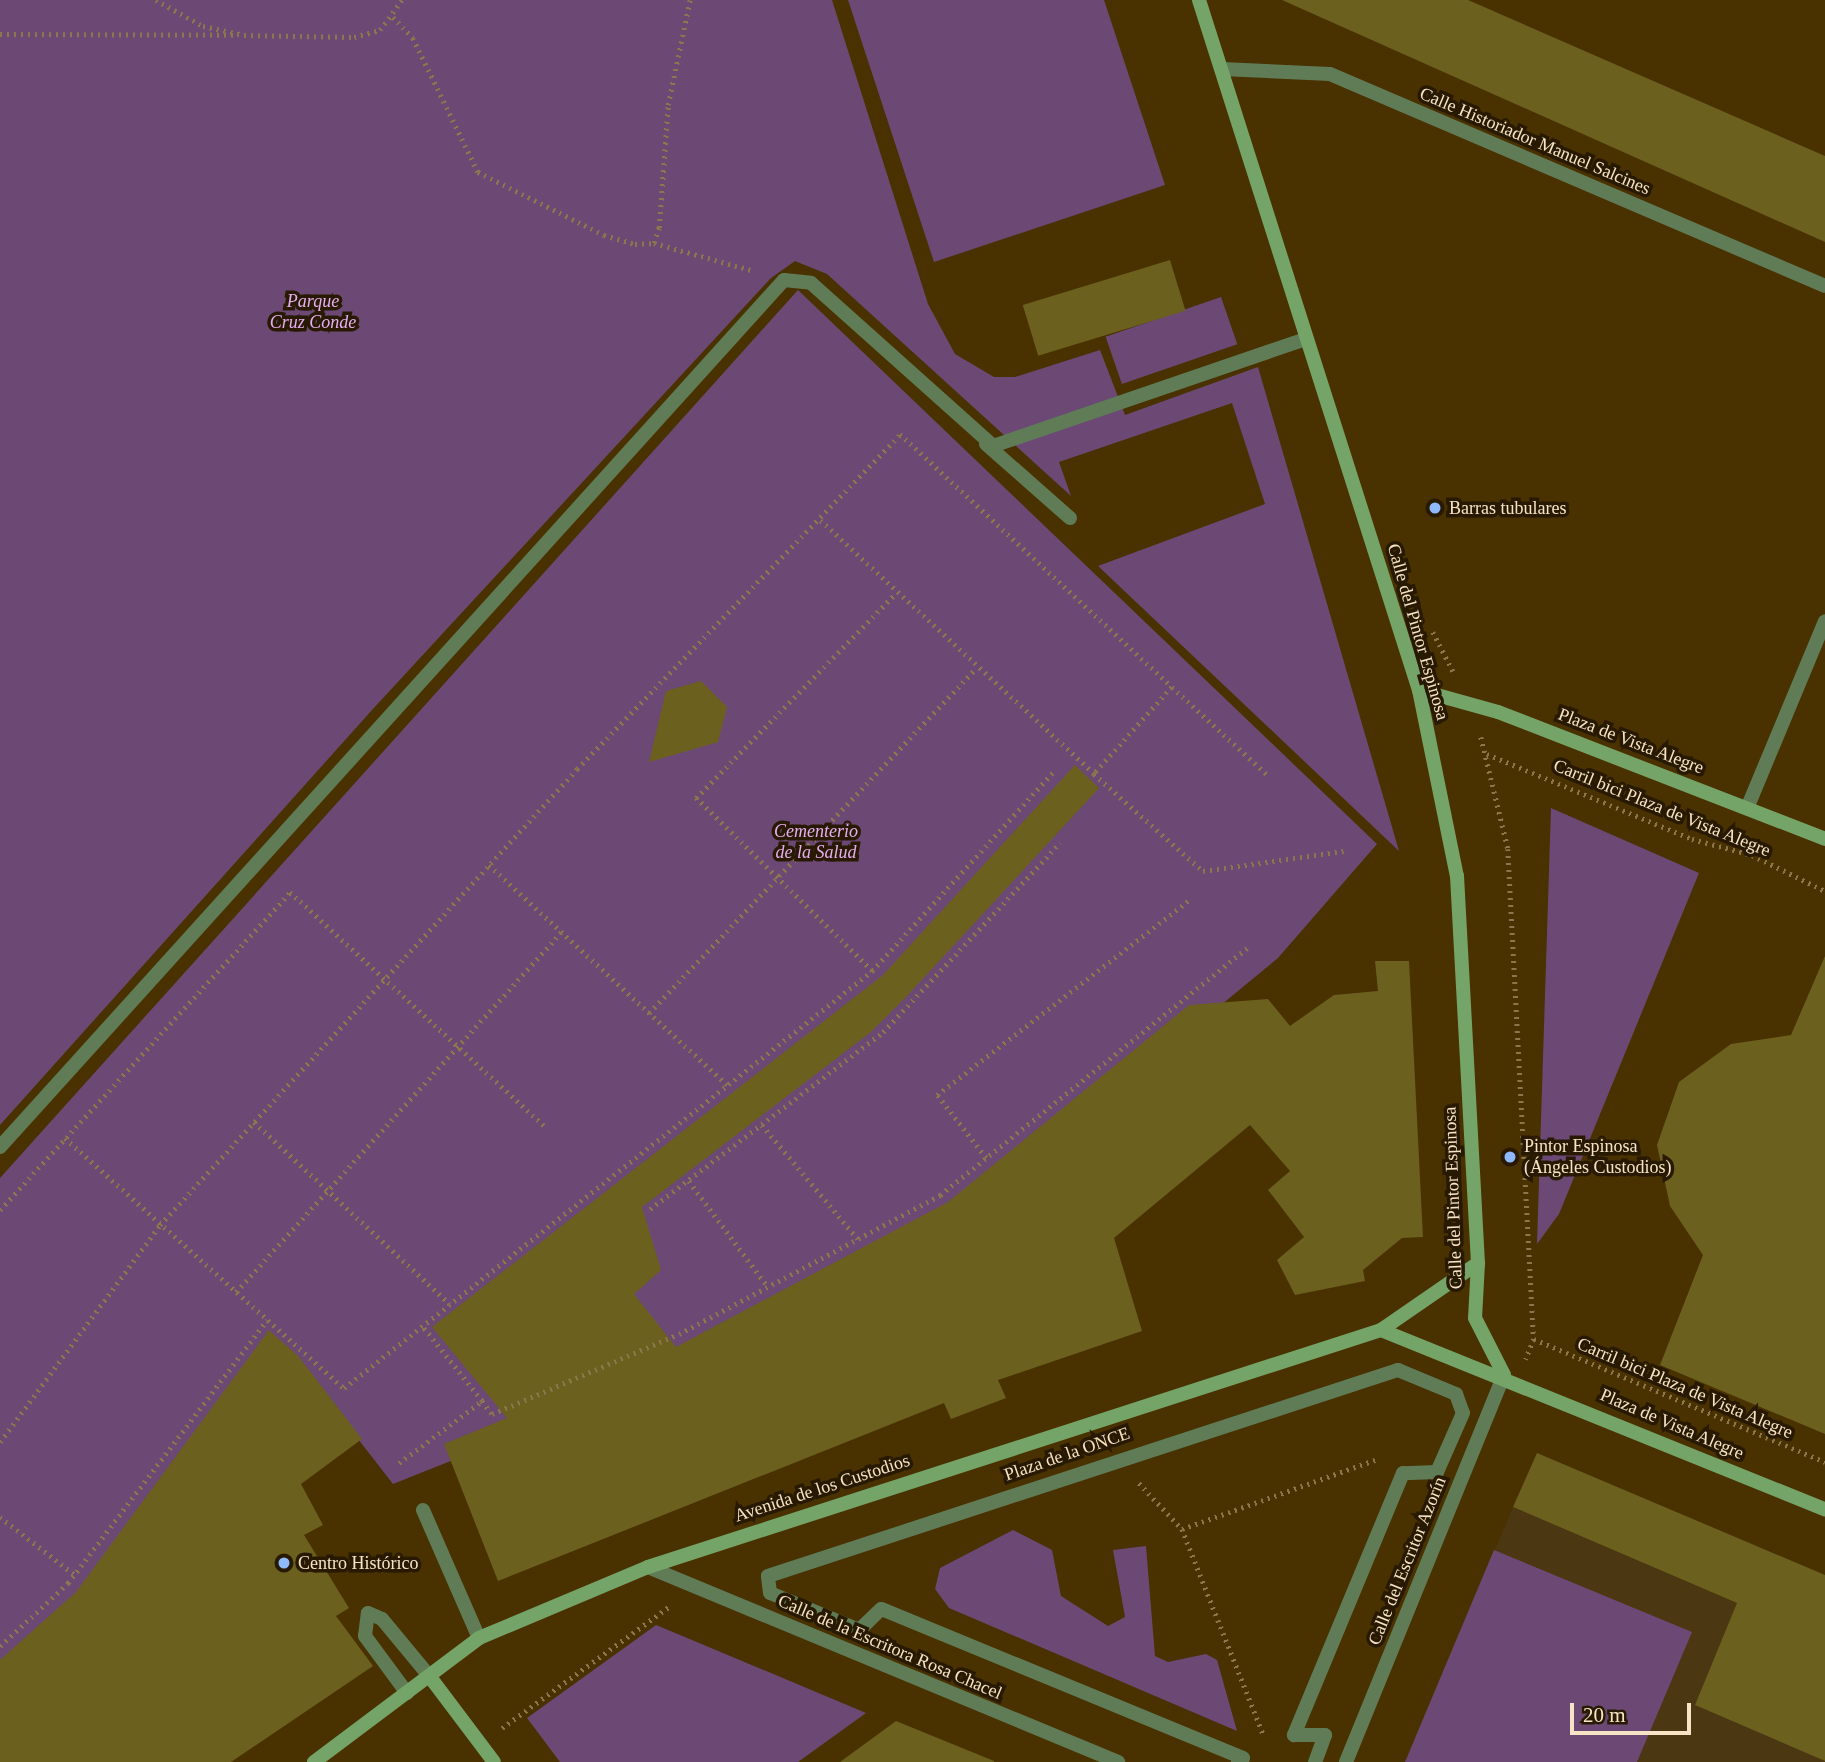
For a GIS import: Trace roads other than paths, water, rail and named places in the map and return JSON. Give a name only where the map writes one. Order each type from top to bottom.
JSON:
[{"type":"street","name":"Calle del Pintor Espinosa","points":[[1199,0],[1419,690],[1457,876],[1478,1263],[1475,1318],[1504,1375]]},
{"type":"street","name":"Calle Historiador Manuel Salcines","points":[[1222,69],[1331,74],[1825,286]]},
{"type":"street","points":[[0,1147],[784,280],[811,282],[1070,518]]},
{"type":"street","points":[[985,443],[1016,443],[1306,339]]},
{"type":"street","points":[[1748,806],[1825,621]]},
{"type":"street","name":"Plaza de Vista Alegre","points":[[1419,690],[1498,712],[1748,806],[1825,839]]},
{"type":"street","name":"Avenida de los Custodios","points":[[314,1762],[479,1638],[648,1567],[1381,1330],[1478,1263]]},
{"type":"street","points":[[1381,1330],[1504,1375]]},
{"type":"street","name":"Plaza de la ONCE","points":[[1238,1762],[1243,1758],[881,1609],[859,1630],[848,1626],[770,1593],[768,1576],[1398,1370],[1456,1394],[1463,1413],[1437,1472],[1403,1473],[1294,1735],[1325,1735],[1315,1762]]},
{"type":"street","name":"Plaza de Vista Alegre","points":[[1504,1375],[1825,1509]]},
{"type":"street","name":"Calle del Escritor Azorín","points":[[1346,1762],[1504,1375]]},
{"type":"street","points":[[423,1510],[479,1638]]},
{"type":"street","name":"Calle de la Escritora Rosa Chacel","points":[[648,1567],[1118,1762]]},
{"type":"street","points":[[407,1693],[365,1636],[368,1613],[383,1619],[494,1762]]},
{"type":"place","name":"Barras tubulares","points":[[1435,508]]},
{"type":"place","name":"Pintor Espinosa (Ángeles Custodios)","points":[[1510,1157]]},
{"type":"place","name":"Centro Histórico","points":[[284,1563]]},
{"type":"park label","name":"Parque Cruz Conde","points":[[313,312]]},
{"type":"park label","name":"Cementerio de la Salud","points":[[816,842]]}]
